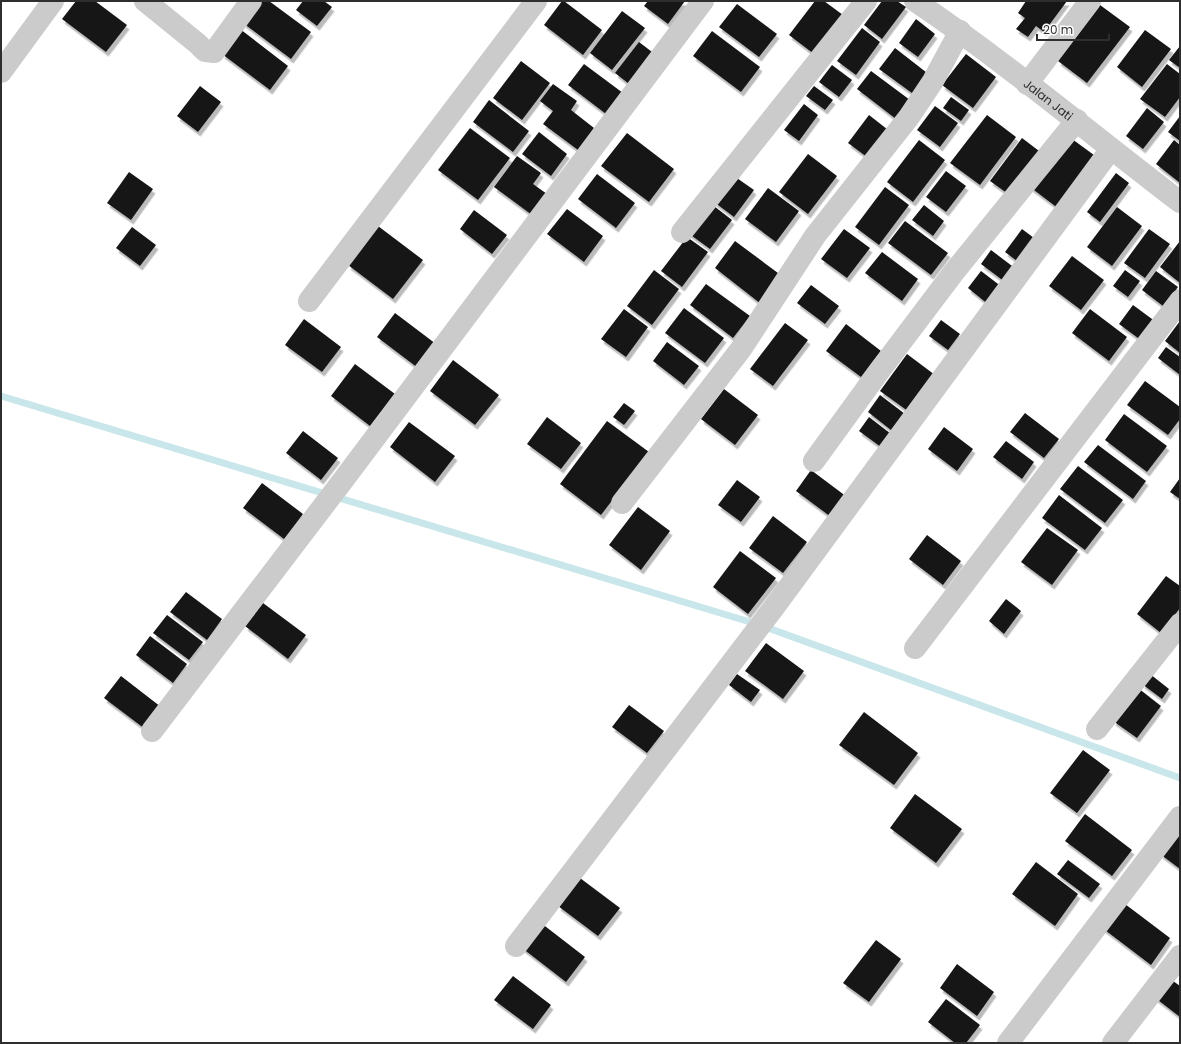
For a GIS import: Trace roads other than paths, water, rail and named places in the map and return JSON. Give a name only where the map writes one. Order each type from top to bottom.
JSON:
[{"type":"street","points":[[1,72],[53,1]]},
{"type":"street","points":[[146,1],[205,51],[214,52],[251,1]]},
{"type":"street","points":[[309,301],[536,1]]},
{"type":"street","points":[[152,731],[704,1]]},
{"type":"street","points":[[682,232],[866,1]]},
{"type":"street","name":"Jalan Jati","points":[[915,1],[960,32],[1076,120],[1180,202]]},
{"type":"street","points":[[1027,84],[1090,1]]},
{"type":"street","points":[[622,503],[741,349],[815,236],[909,117],[933,81],[960,32]]},
{"type":"street","points":[[814,460],[954,272],[1076,120]]},
{"type":"street","points":[[516,946],[775,606],[1111,149]]},
{"type":"street","points":[[915,648],[1180,301]]},
{"type":"street","points":[[1096,729],[1180,624]]},
{"type":"street","points":[[1008,1043],[1180,817]]},
{"type":"street","points":[[1113,1043],[1180,956]]},
{"type":"waterway","points":[[1,396],[760,625],[1180,778]]}]
